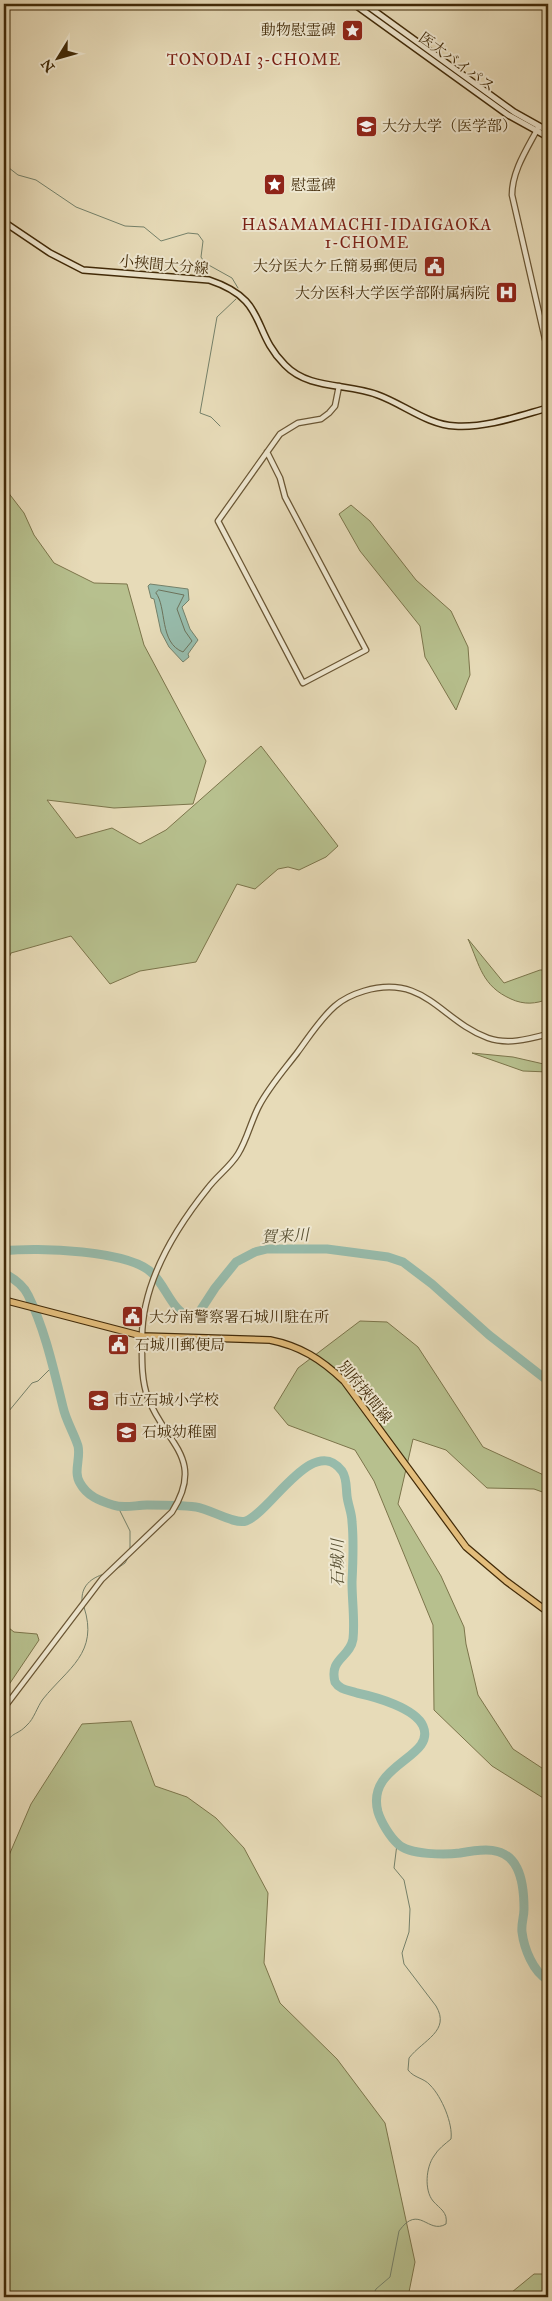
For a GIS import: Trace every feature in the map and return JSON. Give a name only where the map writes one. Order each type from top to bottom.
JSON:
[{"type":"main road","name":"医大バイパス","points":[[354,4],[503,111],[538,129],[548,131]]},
{"type":"main road","name":"医大バイパス","points":[[365,4],[548,137]]},
{"type":"main road","name":"小挾間大分線","points":[[4,222],[50,253],[83,270],[209,280],[227,286],[248,302],[278,357],[289,369],[310,380],[376,394],[449,426],[477,425],[548,408]]},
{"type":"main road","name":"別府挾間線","points":[[4,1300],[142,1336],[270,1340],[290,1344],[326,1364],[344,1381],[466,1547],[506,1581],[548,1612]]},
{"type":"street","points":[[538,129],[517,171],[512,184],[512,195],[548,352]]},
{"type":"street","points":[[267,452],[280,478],[286,497],[366,650],[303,683],[218,522],[267,452],[280,434],[288,428],[321,419],[329,413],[334,406],[339,386]]},
{"type":"street","points":[[4,1708],[102,1580],[172,1512],[182,1492],[185,1477],[183,1459],[177,1445],[153,1410],[144,1384],[142,1336],[144,1311],[163,1257],[208,1187],[237,1156],[268,1090],[317,1026],[336,1005],[352,995],[374,988],[404,989],[424,995],[464,1025],[488,1038],[522,1040],[548,1034]]},
{"type":"green space","points":[[4,487],[24,513],[34,535],[54,563],[94,583],[127,584],[144,645],[206,761],[193,804],[114,808],[47,800],[76,838],[112,828],[140,844],[166,830],[261,746],[338,846],[326,857],[299,870],[288,867],[278,869],[255,889],[237,884],[196,962],[140,971],[110,984],[71,936],[11,953],[4,969]]},
{"type":"green space","points":[[351,505],[370,521],[416,580],[451,611],[468,647],[470,675],[456,710],[425,657],[420,626],[360,551],[339,514]]},
{"type":"green space","points":[[468,939],[504,983],[540,970],[548,970],[548,999],[534,1003],[525,1003],[501,994],[483,974]]},
{"type":"green space","points":[[472,1053],[513,1057],[548,1065],[548,1072],[523,1071]]},
{"type":"green space","points":[[360,1321],[387,1322],[418,1347],[483,1447],[548,1477],[548,1494],[534,1489],[487,1488],[446,1450],[413,1439],[398,1504],[441,1576],[464,1627],[478,1695],[513,1749],[548,1772],[548,1801],[492,1766],[434,1710],[433,1625],[374,1481],[355,1450],[288,1425],[274,1408],[298,1368]]},
{"type":"green space","points":[[4,1624],[14,1632],[37,1634],[39,1640],[4,1692]]},
{"type":"green space","points":[[131,1721],[155,1786],[187,1797],[216,1818],[244,1848],[268,1893],[264,1963],[280,2003],[337,2059],[385,2123],[415,2262],[408,2297],[4,2297],[4,1867],[31,1804],[82,1724]]},
{"type":"green space","points":[[534,2274],[548,2274],[548,2297],[506,2297]]},
{"type":"water","points":[[150,584],[188,589],[189,600],[182,607],[190,629],[198,640],[188,654],[189,657],[183,662],[169,647],[161,632],[154,599],[151,598],[148,586]]},
{"type":"waterway","points":[[4,164],[18,175],[36,180],[76,207],[125,226],[144,227],[161,241],[188,233],[198,234],[203,241],[201,257],[205,263],[232,278],[238,288]]},
{"type":"waterway","points":[[220,426],[211,417],[200,413],[217,317],[236,299]]},
{"type":"waterway","name":"賀来川","points":[[4,1251],[59,1250],[82,1252],[105,1255],[142,1266],[158,1279],[174,1305],[190,1317],[200,1311],[215,1288],[236,1262],[255,1252],[267,1249],[327,1249],[388,1257],[403,1262],[432,1284],[489,1335],[548,1381]]},
{"type":"waterway","name":"石城川","points":[[4,1273],[24,1288],[34,1308],[48,1350],[64,1412],[78,1446],[78,1479],[83,1488],[94,1497],[121,1507],[143,1505],[196,1507],[241,1522],[256,1515],[292,1478],[305,1468],[318,1462],[331,1462],[342,1471],[346,1480],[353,1530],[352,1582],[354,1632],[351,1645],[335,1668],[335,1682],[344,1689],[384,1700],[404,1709],[419,1720],[423,1726],[425,1737],[420,1746],[390,1772],[382,1783],[377,1796],[379,1816],[386,1829],[403,1848],[419,1852],[446,1854],[492,1850],[506,1855],[517,1868],[521,1878],[524,1909],[522,1929],[525,1945],[534,1966],[548,1980]]},
{"type":"waterway","points":[[4,1417],[32,1383],[38,1381],[52,1367]]},
{"type":"waterway","points":[[118,1507],[130,1531],[130,1549]]},
{"type":"waterway","points":[[115,1570],[125,1563],[129,1556]]},
{"type":"waterway","points":[[82,1601],[83,1591],[88,1583],[104,1574]]},
{"type":"waterway","points":[[4,1749],[11,1736],[23,1729],[34,1716],[43,1699],[78,1659],[84,1648],[87,1636],[88,1623],[84,1607]]},
{"type":"waterway","points":[[372,2297],[376,2289],[390,2277],[399,2231],[406,2223],[418,2219],[434,2226],[446,2224],[445,2214],[430,2196],[427,2178],[429,2166],[434,2156],[451,2139],[448,2118],[439,2096],[428,2083],[408,2070],[409,2058],[438,2029],[440,2015],[436,2006],[404,1964],[402,1953],[409,1932],[410,1909],[404,1880],[394,1868],[397,1844]]},
{"type":"place","name":"動物慰霊碑","points":[[352,30]]},
{"type":"place","name":"大分大学（医学部）","points":[[366,126]]},
{"type":"place","name":"慰霊碑","points":[[275,185]]},
{"type":"place","name":"大分医大ケ丘簡易郵便局","points":[[434,266]]},
{"type":"place","name":"大分医科大学医学部附属病院","points":[[506,293]]},
{"type":"place","name":"大分南警察署石城川駐在所","points":[[133,1317]]},
{"type":"place","name":"石城川郵便局","points":[[119,1345]]},
{"type":"place","name":"市立石城小学校","points":[[98,1400]]},
{"type":"place","name":"石城幼稚園","points":[[126,1432]]},
{"type":"district","name":"TONODAI 3-CHOME","points":[[254,59]]},
{"type":"district","name":"HASAMAMACHI-IDAIGAOKA 1-CHOME","points":[[367,233]]}]
